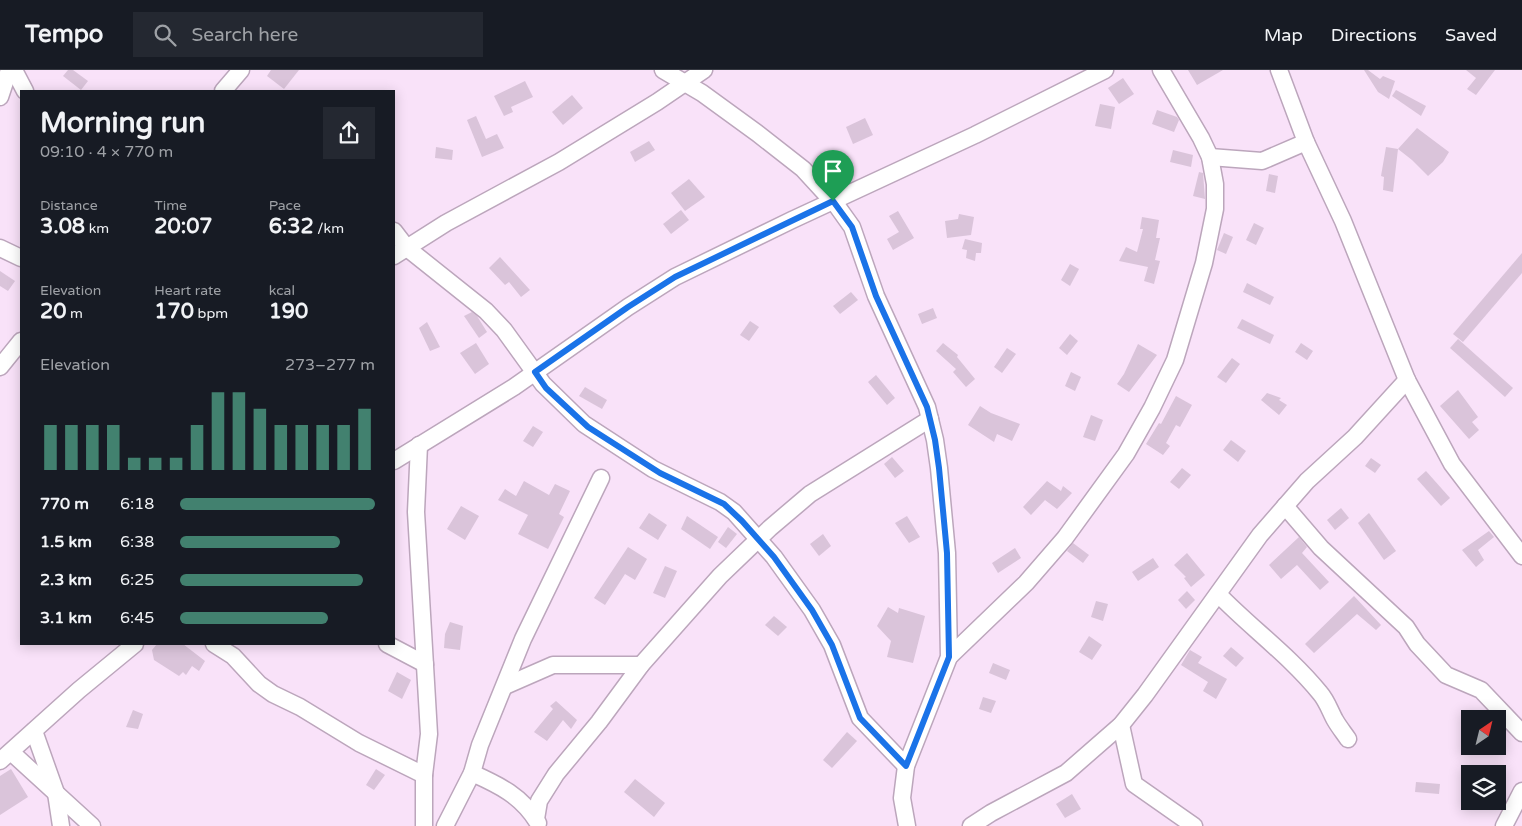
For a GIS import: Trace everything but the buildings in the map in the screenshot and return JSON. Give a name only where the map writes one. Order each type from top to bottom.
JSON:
[{"type":"street","points":[[0,97],[9,70]]},
{"type":"street","points":[[14,70],[24,90]]},
{"type":"street","points":[[230,89],[241,70]]},
{"type":"street","points":[[663,70],[686,82],[740,119],[803,169],[833,201],[852,227],[876,296],[921,394],[930,419],[939,468],[947,553],[949,657],[906,766],[902,798],[907,826]]},
{"type":"street","points":[[400,252],[446,222],[559,162],[657,102],[704,70]]},
{"type":"street","points":[[395,460],[491,402],[628,307],[675,277],[974,135],[1105,70]]},
{"type":"street","points":[[949,657],[1026,583],[1065,538],[1126,454],[1152,408],[1175,360],[1204,263],[1215,209],[1215,184],[1210,157],[1201,138],[1161,70]]},
{"type":"street","points":[[1279,70],[1306,142],[1342,221],[1407,380],[1452,464],[1522,556]]},
{"type":"street","points":[[1210,157],[1262,161],[1306,142]]},
{"type":"street","points":[[395,234],[400,252],[486,311],[504,330],[546,388],[588,427],[660,473],[724,504],[759,539],[812,610],[832,645],[860,718],[906,766]]},
{"type":"street","points":[[0,248],[20,258]]},
{"type":"street","points":[[0,367],[20,342]]},
{"type":"street","points":[[971,826],[991,813],[1066,774],[1121,725],[1145,695],[1260,534],[1307,481],[1355,437],[1407,380]]},
{"type":"street","points":[[538,822],[539,801],[556,774],[600,722],[641,664],[686,612],[759,539],[810,494],[930,419]]},
{"type":"street","points":[[419,445],[416,512],[429,734],[424,775],[424,826]]},
{"type":"street","points":[[445,826],[472,773],[480,745],[523,639],[601,478]]},
{"type":"street","points":[[1285,506],[1321,548],[1406,627],[1417,644],[1446,675],[1481,690],[1522,733]]},
{"type":"street","points":[[1218,594],[1238,615],[1275,646],[1305,675],[1322,696],[1348,739]]},
{"type":"street","points":[[92,826],[56,793],[5,756],[134,645]]},
{"type":"street","points":[[216,645],[233,656],[259,684],[273,694],[300,707],[360,743],[424,775]]},
{"type":"street","points":[[389,645],[425,664]]},
{"type":"street","points":[[505,686],[553,665],[641,664]]},
{"type":"street","points":[[1121,725],[1134,784],[1194,826]]},
{"type":"street","points":[[34,731],[56,793],[61,826]]},
{"type":"street","points":[[472,773],[515,794],[538,822]]},
{"type":"street","points":[[1504,826],[1522,791]]},
{"type":"route","points":[[833,201],[852,227],[876,296],[927,407],[939,468],[947,553],[949,657],[932,705],[906,766],[860,718],[832,645],[812,610],[774,557],[734,512],[724,504],[653,469],[612,440],[588,427],[546,388],[535,372],[628,307],[675,277],[833,201]]}]
